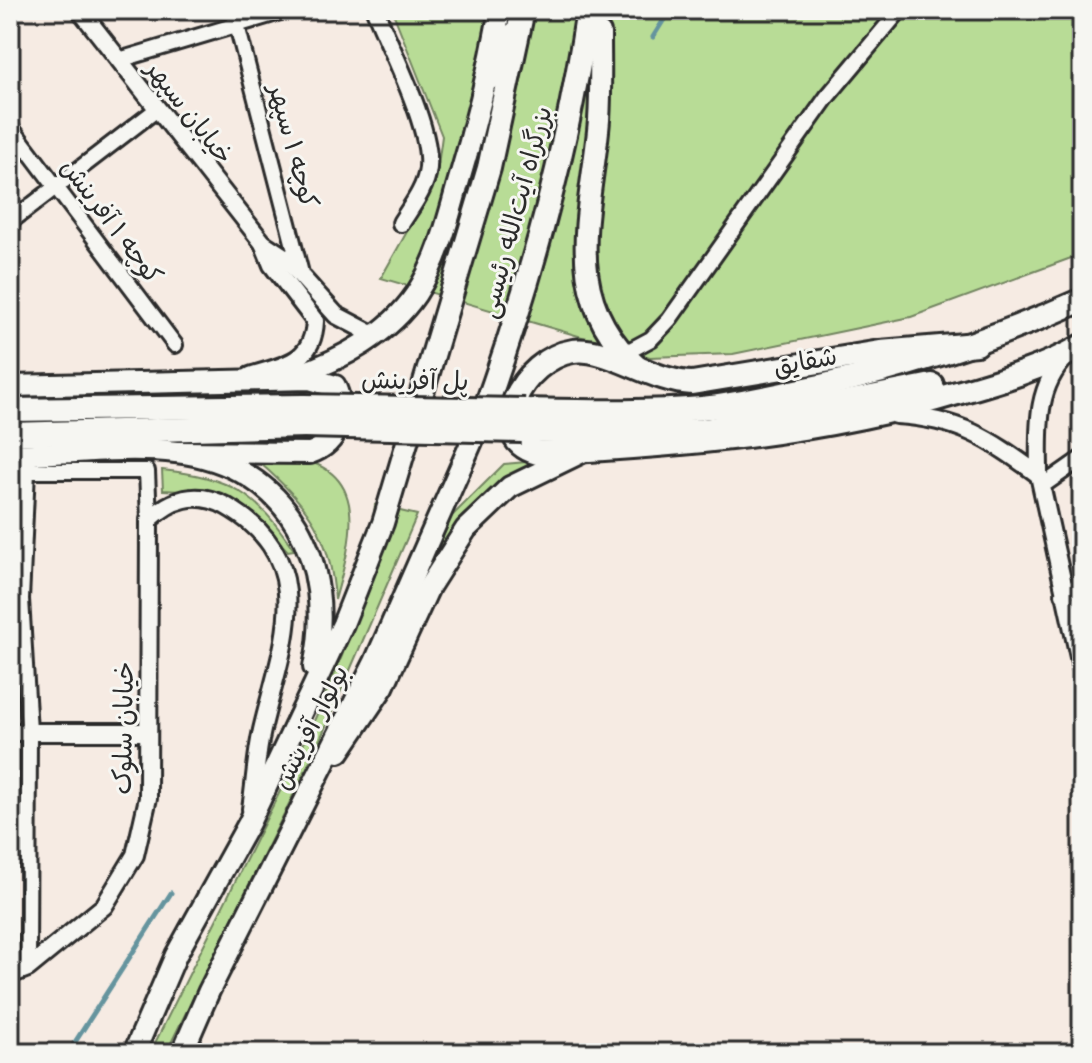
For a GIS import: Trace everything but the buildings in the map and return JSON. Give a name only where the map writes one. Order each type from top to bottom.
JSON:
[{"type":"main road","points":[[280,380],[340,357],[374,335],[415,297],[432,264],[488,79],[500,10]]},
{"type":"main road","points":[[488,79],[523,10]]},
{"type":"main road","name":"بزرگراه آیت‌الله رئیسی","points":[[414,419],[489,168],[523,10]]},
{"type":"main road","name":"بزرگراه آیت‌الله رئیسی","points":[[480,423],[516,324],[540,239],[576,89],[588,10]]},
{"type":"main road","points":[[598,10],[599,120],[587,198],[584,248],[593,302],[623,354],[645,374]]},
{"type":"main road","name":"شقایق","points":[[524,421],[705,408],[871,376],[977,344],[1082,300]]},
{"type":"main road","points":[[977,344],[880,352],[692,383],[669,382],[599,353],[575,350],[536,366],[522,381],[511,424],[515,440],[525,450],[538,453],[753,438],[886,414],[995,382],[1078,345]]},
{"type":"main road","name":"شقایق","points":[[524,421],[706,430],[910,392],[1078,345]]},
{"type":"main road","points":[[10,386],[323,380],[335,386],[340,398],[341,419],[334,438],[324,448],[310,453],[10,455]]},
{"type":"main road","points":[[10,410],[304,416]]},
{"type":"main road","points":[[10,434],[304,416]]},
{"type":"main road","name":"پل آفرینش","points":[[304,416],[524,421]]},
{"type":"main road","name":"بولوار آفرینش","points":[[134,1053],[176,955],[249,823],[302,716],[383,523],[414,419]]},
{"type":"main road","name":"بولوار آفرینش","points":[[182,1053],[375,662],[480,423]]},
{"type":"main road","points":[[312,786],[356,731],[383,687],[429,587],[466,529],[510,487],[587,450]]},
{"type":"main road","points":[[176,452],[210,461],[254,480],[289,511],[303,534],[314,559],[321,596],[321,634],[302,716]]},
{"type":"street","name":"خیابان سپهر","points":[[80,10],[263,243],[272,265],[315,321],[314,340],[297,361],[229,382]]},
{"type":"street","points":[[119,60],[235,17],[287,10]]},
{"type":"street","points":[[375,10],[427,139],[428,170],[419,195],[401,223]]},
{"type":"street","points":[[623,354],[651,339],[669,320],[827,97],[900,10]]},
{"type":"street","name":"کوچه ۱ سپهر","points":[[235,17],[302,279]]},
{"type":"street","points":[[10,222],[156,110]]},
{"type":"street","name":"کوچه ۱ آفرینش","points":[[10,126],[175,345]]},
{"type":"street","name":"خیابان سپهر","points":[[263,243],[283,256],[336,315],[374,335]]},
{"type":"street","points":[[1078,345],[1051,372],[1042,402],[1041,481],[1082,671]]},
{"type":"street","points":[[886,414],[938,418],[979,435],[1041,481]]},
{"type":"street","points":[[1041,481],[1082,458]]},
{"type":"street","points":[[10,471],[147,471],[149,520]]},
{"type":"street","points":[[27,471],[21,599],[29,731],[28,968]]},
{"type":"street","points":[[149,520],[167,504],[184,499],[206,499],[225,505],[271,547],[288,587],[290,613],[261,734],[249,823]]},
{"type":"street","name":"خیابان سلوک","points":[[10,975],[28,968],[104,906],[135,855],[148,798],[149,520]]},
{"type":"street","points":[[1063,594],[1082,583]]},
{"type":"street","points":[[10,732],[148,732]]},
{"type":"green space","points":[[392,10],[1082,10],[1082,254],[911,317],[733,354],[650,357],[381,278],[436,180],[442,136]]},
{"type":"green space","points":[[290,458],[317,464],[335,476],[345,492],[350,511],[350,532],[335,600],[328,557],[314,523],[292,493],[261,464]]},
{"type":"green space","points":[[538,461],[488,492],[448,539],[384,674],[427,562],[446,522],[504,464]]},
{"type":"green space","points":[[162,470],[206,477],[239,491],[267,514],[294,550],[288,551],[258,520],[234,502],[206,494],[163,490]]},
{"type":"green space","points":[[375,505],[417,515],[316,749],[166,1053],[150,1053],[308,735],[342,656],[364,594]]},
{"type":"waterway","points":[[653,37],[670,10]]},
{"type":"waterway","points":[[68,1053],[171,893]]}]
